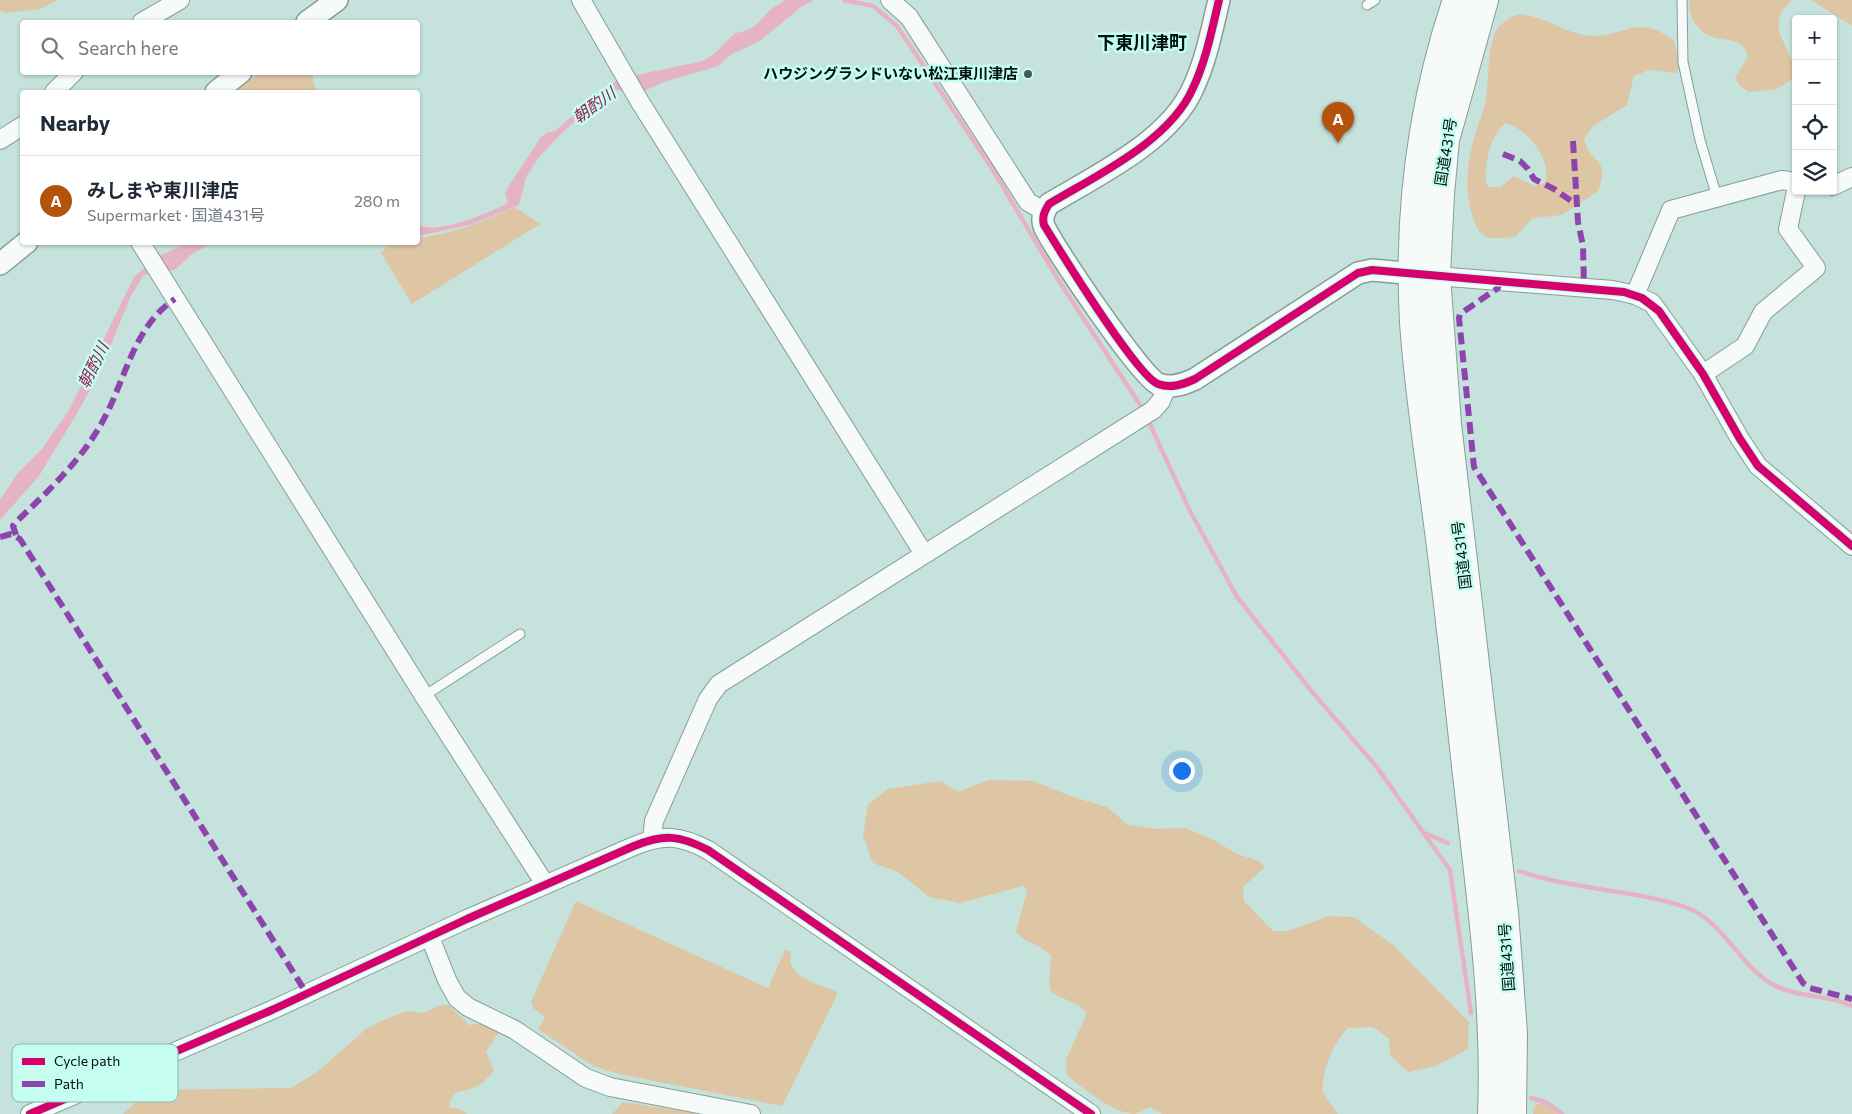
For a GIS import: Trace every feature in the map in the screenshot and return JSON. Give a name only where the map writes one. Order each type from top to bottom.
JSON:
[{"type":"highway","name":"国道431号","points":[[1458,0],[1431,94],[1415,192],[1447,424],[1504,912],[1513,1033],[1512,1114]]},
{"type":"highway","name":"国道431号","points":[[1484,0],[1445,140],[1439,202],[1414,322],[1425,434],[1441,546],[1483,914],[1492,1033],[1492,1114]]},
{"type":"street","points":[[145,20],[180,0]]},
{"type":"street","points":[[310,20],[337,0]]},
{"type":"street","points":[[581,0],[640,102],[924,554]]},
{"type":"street","points":[[890,0],[909,17],[1028,202],[1044,211]]},
{"type":"street","points":[[1219,0],[1202,66],[1193,90],[1169,124],[1142,146],[1049,204],[1044,211],[1044,225],[1087,294],[1143,372],[1156,384],[1167,386],[1181,385],[1195,379],[1358,273],[1372,270],[1584,287],[1635,295],[1652,303],[1659,311],[1703,374],[1740,439],[1758,466],[1852,546]]},
{"type":"street","points":[[56,90],[71,75]]},
{"type":"street","points":[[218,90],[237,75]]},
{"type":"street","points":[[0,140],[20,127]]},
{"type":"street","points":[[1837,184],[1852,177]]},
{"type":"street","points":[[1635,295],[1671,210],[1782,180],[1792,181]]},
{"type":"street","points":[[1703,374],[1745,346],[1763,312],[1816,268],[1788,229],[1795,195]]},
{"type":"street","points":[[0,264],[23,245]]},
{"type":"street","points":[[143,247],[424,696],[545,884]]},
{"type":"street","points":[[652,839],[654,821],[708,699],[719,684],[1153,410],[1161,401],[1167,386]]},
{"type":"street","points":[[178,1051],[264,1014],[545,884],[652,839],[679,838],[708,850],[1091,1114]]},
{"type":"street","points":[[430,937],[447,980],[457,998],[468,1006],[515,1030],[586,1078],[610,1087],[751,1114]]},
{"type":"street","points":[[30,1114],[58,1102]]},
{"type":"lane","points":[[1682,0],[1683,62],[1700,140],[1718,197]]},
{"type":"lane","points":[[424,696],[520,634]]},
{"type":"shaded area","points":[[0,0],[58,0],[40,9],[5,13],[0,10]]},
{"type":"shaded area","points":[[1689,0],[1792,0],[1783,11],[1779,20],[1779,29],[1792,64],[1792,79],[1777,89],[1749,92],[1739,85],[1735,77],[1748,57],[1744,48],[1736,42],[1714,37],[1702,31],[1693,20]]},
{"type":"shaded area","points":[[1811,0],[1852,0],[1852,26]]},
{"type":"shaded area","points":[[1518,14],[1545,20],[1584,35],[1597,36],[1638,27],[1649,28],[1674,40],[1680,68],[1675,73],[1649,70],[1634,76],[1627,105],[1593,126],[1584,139],[1587,148],[1601,167],[1601,180],[1598,191],[1562,215],[1533,218],[1516,236],[1493,238],[1483,235],[1475,224],[1472,215],[1467,181],[1469,159],[1485,104],[1492,41],[1499,26]],"holes":[[[1506,123],[1530,138],[1536,146],[1545,164],[1546,182],[1535,186],[1514,176],[1501,187],[1488,187],[1486,172],[1492,143],[1496,134]]]},
{"type":"shaded area","points":[[256,75],[313,75],[316,90],[237,90]]},
{"type":"shaded area","points":[[515,207],[540,224],[412,304],[381,253],[388,245],[420,245],[420,238],[443,234],[491,218]]},
{"type":"shaded area","points":[[989,780],[1033,781],[1073,797],[1107,807],[1128,825],[1155,829],[1185,828],[1210,838],[1237,854],[1259,861],[1265,867],[1243,887],[1244,901],[1273,931],[1288,931],[1329,916],[1354,917],[1393,945],[1469,1022],[1468,1049],[1436,1066],[1408,1072],[1390,1055],[1389,1039],[1373,1027],[1348,1028],[1337,1042],[1329,1057],[1322,1091],[1338,1114],[1162,1114],[1150,1107],[1135,1114],[1118,1110],[1108,1105],[1067,1075],[1066,1060],[1087,1013],[1080,1006],[1052,993],[1049,982],[1051,956],[1016,932],[1027,891],[1023,886],[960,903],[929,897],[898,872],[873,863],[863,836],[868,805],[888,789],[941,781],[958,792]]},
{"type":"shaded area","points":[[576,901],[768,988],[785,950],[790,951],[791,964],[798,974],[836,991],[837,995],[782,1106],[619,1074],[593,1066],[538,1029],[545,1017],[533,1008],[531,1002]]},
{"type":"shaded area","points":[[440,1005],[449,1005],[469,1025],[486,1023],[500,1031],[486,1052],[494,1070],[482,1083],[474,1088],[457,1092],[450,1100],[449,1107],[460,1109],[467,1114],[123,1114],[136,1102],[178,1102],[178,1090],[291,1088],[317,1072],[366,1029],[383,1020],[408,1011],[424,1013]]},
{"type":"shaded area","points":[[623,1102],[701,1114],[612,1114]]},
{"type":"shaded area","points":[[1543,1103],[1560,1114],[1533,1114],[1536,1105]]},
{"type":"water","points":[[785,0],[814,0],[801,7],[760,41],[730,55],[718,66],[664,82],[642,92],[628,93],[618,90],[606,94],[564,131],[540,156],[526,177],[519,205],[470,225],[420,236],[420,225],[437,227],[462,222],[506,204],[508,202],[505,194],[508,187],[541,137],[548,132],[555,131],[604,88],[622,78],[703,61],[714,54],[735,33],[746,31],[754,26],[770,10]]},
{"type":"water","name":"朝酌川","points":[[183,245],[209,245],[193,253],[176,269],[166,272],[150,272],[143,276],[130,298],[100,372],[76,415],[39,476],[0,520],[0,500],[17,474],[42,449],[69,410],[134,277],[157,257]]},
{"type":"waterway","points":[[844,0],[873,6],[897,26],[993,170],[1059,281],[1144,411]]},
{"type":"waterway","points":[[1147,418],[1190,511],[1237,597],[1313,693],[1376,766],[1450,870],[1471,1013]]},
{"type":"waterway","points":[[1427,834],[1448,843]]},
{"type":"waterway","points":[[1519,871],[1560,882],[1644,896],[1685,907],[1710,922],[1750,966],[1772,984],[1792,992],[1832,999],[1852,1006]]},
{"type":"waterway","points":[[1531,1098],[1547,1103],[1562,1114]]},
{"type":"marked path","points":[[1573,141],[1578,222],[1583,246],[1584,287]]},
{"type":"marked path","points":[[1503,154],[1520,161],[1534,179],[1554,189],[1577,205]]},
{"type":"marked path","points":[[1500,281],[1498,288],[1460,314],[1459,318],[1474,467],[1803,983],[1810,988],[1852,999]]},
{"type":"marked path","points":[[16,535],[13,526],[15,523],[61,478],[91,440],[109,410],[139,340],[160,311],[175,299]]},
{"type":"marked path","points":[[0,537],[11,534],[20,539],[307,994]]},
{"type":"cycle path","points":[[1219,0],[1202,67],[1182,107],[1168,124],[1130,155],[1110,169],[1049,204],[1043,217],[1044,225],[1082,285],[1117,337],[1148,376],[1158,384],[1168,386],[1182,384],[1195,379],[1358,273],[1372,270],[1624,292],[1642,298],[1659,311],[1703,374],[1740,439],[1758,466],[1852,546]]},
{"type":"cycle path","points":[[178,1050],[272,1010],[467,919],[634,846],[654,839],[671,838],[688,841],[708,850],[1091,1114]]},
{"type":"cycle path","points":[[30,1114],[58,1102]]},
{"type":"place","name":"ハウジングランドいない松江東川津店","points":[[1028,74]]},
{"type":"place","name":"みしまや東川津店","points":[[1338,143]]},
{"type":"district","name":"下東川津町","points":[[1142,43]]}]
